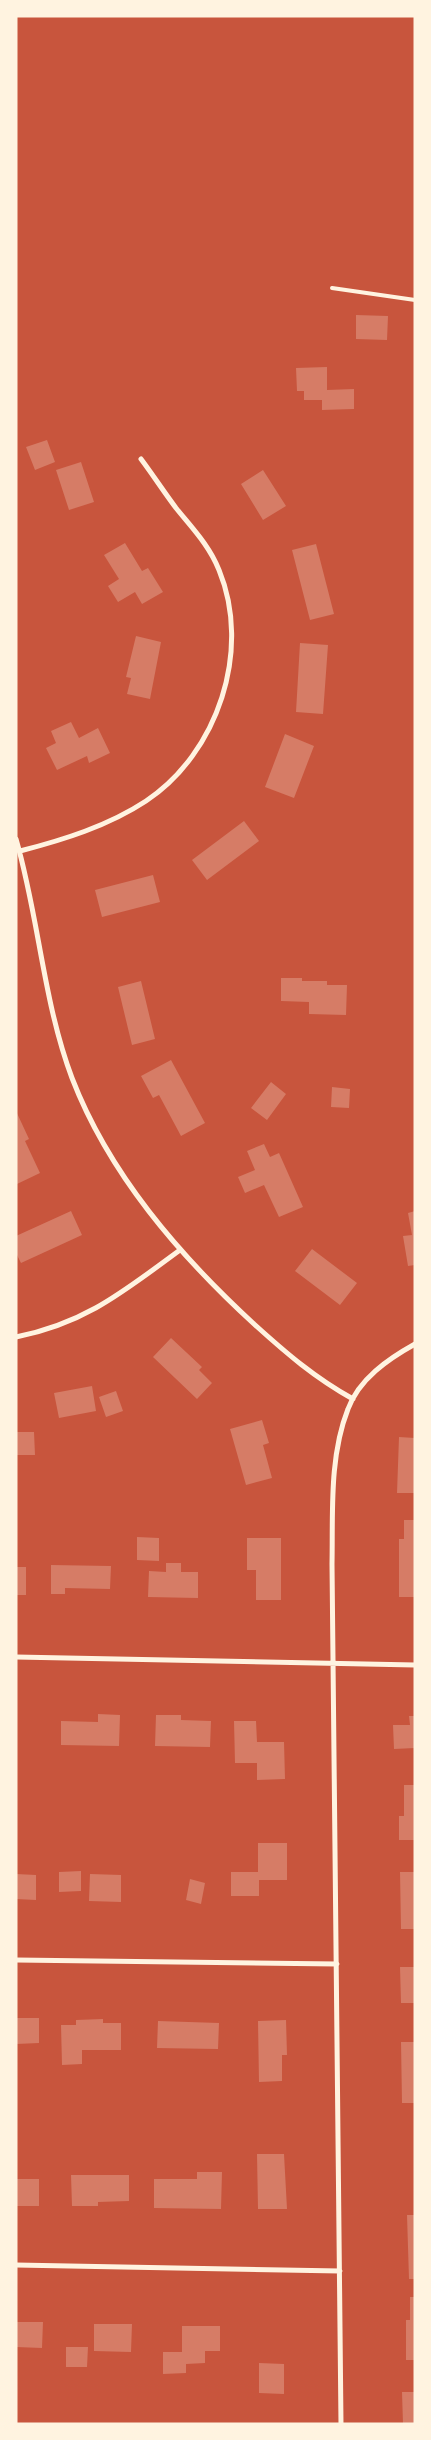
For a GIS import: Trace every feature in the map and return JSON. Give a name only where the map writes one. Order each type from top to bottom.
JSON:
[{"type":"street","points":[[20,851],[74,836],[105,823],[147,800],[169,781],[201,741],[217,711],[229,677],[231,627],[219,570],[202,537],[176,507],[141,458]]},
{"type":"street","points":[[16,839],[50,1000],[72,1077],[87,1112],[112,1158],[144,1204],[180,1250],[221,1293],[323,1382],[353,1399]]},
{"type":"street","points":[[16,1337],[64,1325],[82,1316],[116,1297],[180,1250]]},
{"type":"street","points":[[341,2424],[333,1662],[334,1489],[339,1440],[348,1409],[353,1399],[366,1381],[385,1362],[415,1344]]},
{"type":"street","points":[[16,1657],[415,1664]]},
{"type":"street","points":[[16,1960],[336,1964]]},
{"type":"street","points":[[16,2266],[340,2271]]},
{"type":"lane","points":[[332,288],[415,300]]},
{"type":"building","points":[[356,315],[388,316],[387,340],[356,339]]},
{"type":"building","points":[[327,367],[327,390],[354,389],[354,409],[322,410],[322,400],[304,400],[304,391],[297,391],[296,368]]},
{"type":"building","points":[[47,440],[55,462],[35,470],[26,447]]},
{"type":"building","points":[[81,462],[94,502],[69,510],[56,470]]},
{"type":"building","points":[[263,470],[286,506],[263,520],[241,484]]},
{"type":"building","points":[[125,543],[142,571],[148,568],[163,592],[142,604],[135,592],[118,602],[108,586],[119,579],[104,555]]},
{"type":"building","points":[[316,544],[334,614],[310,620],[292,550]]},
{"type":"building","points":[[136,636],[161,642],[150,699],[127,694],[131,678],[126,677]]},
{"type":"building","points":[[300,643],[328,645],[323,714],[296,712]]},
{"type":"building","points":[[71,722],[79,738],[98,728],[110,753],[89,763],[87,756],[57,770],[46,748],[56,743],[51,731]]},
{"type":"building","points":[[285,734],[314,746],[294,798],[265,787]]},
{"type":"building","points":[[244,821],[259,841],[207,880],[192,860]]},
{"type":"building","points":[[153,875],[160,902],[102,917],[95,890]]},
{"type":"building","points":[[281,978],[302,978],[302,981],[327,981],[327,985],[347,985],[346,1015],[309,1014],[309,1002],[281,1001]]},
{"type":"building","points":[[141,981],[155,1039],[132,1045],[118,987]]},
{"type":"building","points":[[171,1060],[205,1123],[181,1136],[159,1095],[153,1098],[141,1076]]},
{"type":"building","points":[[271,1082],[286,1094],[267,1120],[251,1108]]},
{"type":"building","points":[[332,1087],[350,1089],[349,1108],[331,1107]]},
{"type":"building","points":[[16,1111],[29,1139],[25,1141],[40,1173],[17,1184]]},
{"type":"building","points":[[264,1144],[270,1157],[279,1153],[303,1207],[279,1217],[264,1185],[245,1193],[238,1177],[255,1170],[247,1151]]},
{"type":"building","points":[[71,1211],[82,1235],[21,1263],[16,1253],[16,1236]]},
{"type":"building","points":[[415,1211],[415,1265],[408,1266],[403,1236],[412,1235],[408,1213]]},
{"type":"building","points":[[312,1249],[357,1283],[340,1305],[295,1271]]},
{"type":"building","points":[[171,1338],[202,1367],[199,1370],[212,1383],[197,1399],[153,1357]]},
{"type":"building","points":[[92,1386],[96,1411],[59,1418],[54,1393]]},
{"type":"building","points":[[116,1391],[123,1411],[106,1417],[99,1397]]},
{"type":"building","points":[[262,1420],[269,1443],[263,1445],[272,1478],[246,1485],[230,1429]]},
{"type":"building","points":[[16,1432],[34,1432],[35,1455],[16,1455]]},
{"type":"building","points":[[399,1437],[415,1438],[415,1493],[397,1493]]},
{"type":"building","points":[[404,1520],[415,1520],[415,1597],[399,1597],[399,1539],[404,1539]]},
{"type":"building","points":[[137,1537],[159,1538],[159,1561],[137,1560]]},
{"type":"building","points":[[247,1538],[281,1538],[281,1600],[256,1600],[256,1570],[247,1570]]},
{"type":"building","points":[[166,1563],[181,1563],[181,1572],[198,1572],[198,1598],[148,1597],[149,1571],[166,1572]]},
{"type":"building","points":[[51,1565],[111,1566],[110,1589],[65,1588],[65,1594],[51,1594]]},
{"type":"building","points":[[16,1567],[26,1567],[26,1595],[16,1595]]},
{"type":"building","points":[[98,1714],[120,1715],[119,1746],[61,1745],[61,1721],[98,1722]]},
{"type":"building","points":[[156,1715],[181,1715],[181,1720],[211,1721],[210,1747],[155,1746]]},
{"type":"building","points":[[409,1716],[415,1716],[415,1748],[394,1749],[393,1725],[410,1725]]},
{"type":"building","points":[[234,1721],[256,1721],[257,1742],[284,1742],[285,1779],[257,1780],[257,1763],[235,1763]]},
{"type":"building","points":[[404,1785],[415,1785],[415,1840],[399,1840],[399,1816],[404,1816]]},
{"type":"building","points":[[258,1843],[287,1843],[287,1880],[259,1880],[259,1896],[231,1896],[231,1872],[258,1872]]},
{"type":"building","points":[[81,1871],[81,1891],[59,1892],[59,1872]]},
{"type":"building","points":[[400,1872],[415,1872],[415,1929],[401,1929]]},
{"type":"building","points":[[16,1874],[36,1875],[36,1900],[16,1899]]},
{"type":"building","points":[[90,1874],[121,1875],[121,1902],[89,1901]]},
{"type":"building","points":[[190,1879],[205,1883],[201,1904],[186,1900]]},
{"type":"building","points":[[400,1967],[415,1967],[415,2003],[401,2003]]},
{"type":"building","points":[[16,2018],[39,2018],[39,2043],[16,2044]]},
{"type":"building","points":[[103,2019],[103,2023],[121,2023],[121,2050],[82,2050],[82,2064],[62,2065],[61,2025],[76,2025],[76,2020]]},
{"type":"building","points":[[286,2020],[287,2055],[282,2055],[282,2081],[259,2082],[258,2021]]},
{"type":"building","points":[[158,2021],[219,2023],[218,2049],[157,2048]]},
{"type":"building","points":[[401,2042],[415,2042],[415,2103],[402,2103]]},
{"type":"building","points":[[257,2154],[284,2154],[287,2209],[258,2209]]},
{"type":"building","points":[[197,2172],[222,2172],[221,2209],[154,2208],[154,2179],[197,2179]]},
{"type":"building","points":[[71,2175],[129,2175],[129,2201],[98,2202],[98,2206],[72,2206]]},
{"type":"building","points":[[16,2179],[39,2179],[39,2206],[16,2206]]},
{"type":"building","points":[[407,2215],[415,2215],[415,2279],[409,2279]]},
{"type":"building","points":[[410,2297],[415,2297],[415,2360],[406,2360],[406,2320],[410,2320]]},
{"type":"building","points":[[16,2322],[43,2322],[42,2348],[16,2347]]},
{"type":"building","points":[[94,2324],[132,2324],[131,2352],[94,2351]]},
{"type":"building","points":[[182,2326],[220,2326],[220,2351],[205,2351],[205,2363],[186,2364],[186,2373],[163,2374],[163,2352],[182,2352]]},
{"type":"building","points":[[66,2347],[88,2347],[87,2367],[66,2367]]},
{"type":"building","points":[[259,2363],[284,2364],[284,2394],[259,2393]]},
{"type":"building","points":[[402,2392],[415,2392],[415,2424],[403,2424]]}]
